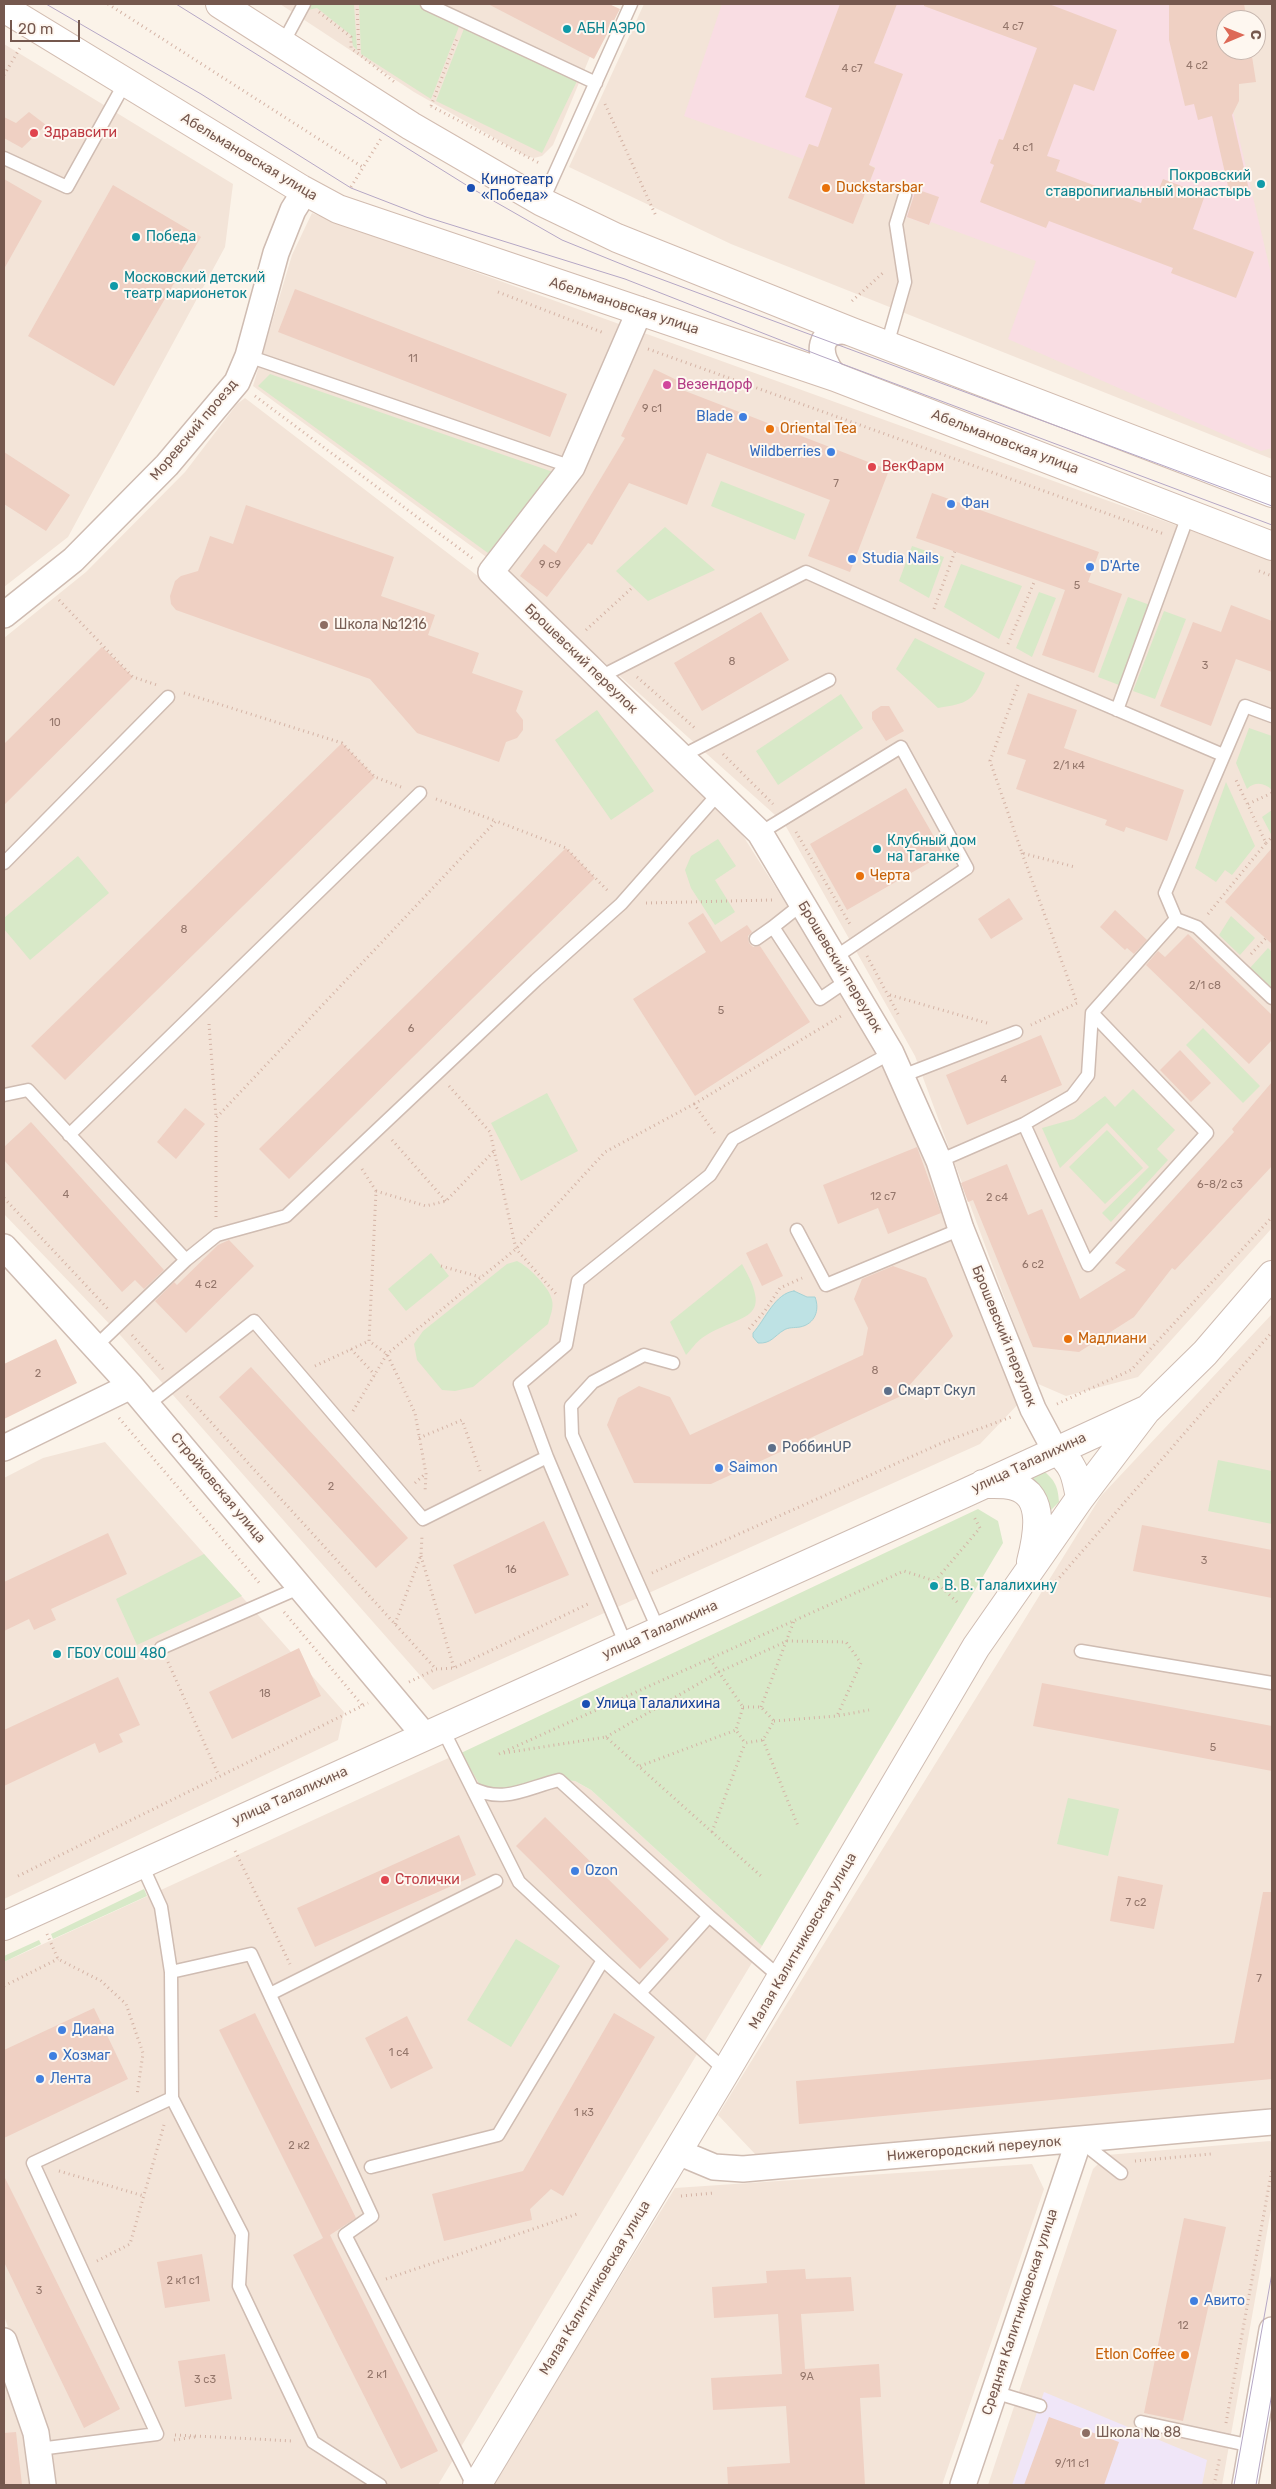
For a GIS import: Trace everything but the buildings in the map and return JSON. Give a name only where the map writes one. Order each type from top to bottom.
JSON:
[{"type":"street","points":[[220,4],[411,126],[542,202],[617,238],[852,332],[1272,493]]},
{"type":"street","name":"Абельмановская улица","points":[[4,8],[305,191],[338,209],[836,377],[1272,546]]},
{"type":"street","name":"Моревский проезд","points":[[4,615],[73,560],[168,465],[236,382],[248,356],[276,252],[294,210],[305,191]]},
{"type":"street","points":[[491,572],[572,468],[640,310]]},
{"type":"street","points":[[836,377],[824,364],[822,348],[825,340],[837,332],[852,332]]},
{"type":"street","name":"Брошевский переулок","points":[[491,572],[760,833],[891,1053],[902,1076],[939,1161],[961,1229],[1033,1409],[1055,1450]]},
{"type":"street","name":"Стройковская улица","points":[[4,1247],[139,1395],[390,1692],[434,1732]]},
{"type":"street","name":"улица Талалихина","points":[[4,1926],[1148,1409],[1205,1353],[1272,1275]]},
{"type":"street","points":[[4,1448],[104,1400],[139,1395]]},
{"type":"street","name":"Малая Калитниковская улица","points":[[475,2485],[678,2152],[976,1647],[1038,1583],[1080,1498],[1148,1409]]},
{"type":"street","points":[[1055,1450],[1067,1459],[1076,1473],[1080,1498]]},
{"type":"street","points":[[983,1484],[1014,1485],[1032,1499],[1038,1523],[1038,1583]]},
{"type":"street","name":"Нижегородский переулок","points":[[678,2152],[714,2167],[742,2169],[1272,2122]]},
{"type":"street","name":"Средняя Калитниковская улица","points":[[963,2485],[1079,2140]]},
{"type":"street","points":[[1245,2485],[1272,2330]]},
{"type":"street","points":[[4,2341],[36,2433],[43,2485]]},
{"type":"lane","points":[[282,45],[304,4]]},
{"type":"lane","points":[[427,4],[596,83]]},
{"type":"lane","points":[[542,202],[631,4]]},
{"type":"lane","points":[[4,158],[67,187],[126,81]]},
{"type":"lane","points":[[887,345],[905,282],[896,224],[905,195]]},
{"type":"lane","points":[[248,356],[572,468]]},
{"type":"lane","points":[[1118,710],[1189,513]]},
{"type":"lane","points":[[600,677],[806,572],[1001,660],[1223,755]]},
{"type":"lane","points":[[682,756],[829,680]]},
{"type":"lane","points":[[4,862],[166,692]]},
{"type":"lane","points":[[1272,716],[1245,706],[1165,893],[1176,919],[1197,927],[1272,998]]},
{"type":"lane","points":[[760,833],[901,747],[967,868],[834,958]]},
{"type":"lane","points":[[96,1347],[186,1260],[216,1235],[286,1216],[536,980],[621,904],[719,792]]},
{"type":"lane","points":[[70,1135],[420,793]]},
{"type":"lane","points":[[756,939],[773,927],[801,902]]},
{"type":"lane","points":[[939,1161],[1024,1124],[1072,1096],[1088,1075],[1092,1013],[1176,919]]},
{"type":"lane","points":[[773,927],[820,998],[848,980]]},
{"type":"lane","points":[[1024,1124],[1088,1265],[1207,1134],[1092,1013]]},
{"type":"lane","points":[[902,1076],[1016,1032]]},
{"type":"lane","points":[[626,1645],[547,1457],[520,1384],[566,1345],[578,1281],[710,1175],[733,1139],[891,1053]]},
{"type":"lane","points":[[4,1095],[28,1090],[186,1260]]},
{"type":"lane","points":[[798,1230],[826,1285],[961,1229]]},
{"type":"lane","points":[[139,1395],[175,1383],[254,1321],[423,1519],[547,1457]]},
{"type":"lane","points":[[659,1631],[572,1434],[571,1406],[593,1382],[644,1355],[673,1363]]},
{"type":"lane","points":[[162,1648],[302,1587]]},
{"type":"lane","points":[[1081,1651],[1272,1682]]},
{"type":"lane","points":[[434,1732],[472,1788],[519,1882],[726,2071]]},
{"type":"lane","points":[[472,1788],[486,1795],[508,1796],[526,1788],[559,1780],[709,1916],[781,1978]]},
{"type":"lane","points":[[141,1863],[161,1907],[172,1972],[172,2098],[242,2234],[239,2286],[313,2442],[380,2485]]},
{"type":"lane","points":[[270,1994],[496,1881]]},
{"type":"lane","points":[[640,1993],[709,1916]]},
{"type":"lane","points":[[172,1972],[251,1954],[372,2216],[345,2235],[475,2485]]},
{"type":"lane","points":[[371,2167],[498,2135],[603,1960]]},
{"type":"lane","points":[[39,2449],[157,2434],[33,2163],[172,2098]]},
{"type":"lane","points":[[1079,2140],[1121,2172]]},
{"type":"lane","points":[[994,2392],[1040,2406]]},
{"type":"lane","points":[[1141,2422],[1252,2446]]},
{"type":"path","points":[[108,4],[364,168]]},
{"type":"path","points":[[357,4],[359,54]]},
{"type":"path","points":[[316,10],[351,37],[351,48],[401,88]]},
{"type":"path","points":[[431,106],[464,21]]},
{"type":"path","points":[[4,75],[21,47]]},
{"type":"path","points":[[596,83],[656,216]]},
{"type":"path","points":[[424,102],[556,172]]},
{"type":"path","points":[[351,188],[384,135]]},
{"type":"path","points":[[236,382],[491,572]]},
{"type":"path","points":[[927,627],[955,552]]},
{"type":"path","points":[[1001,660],[1035,580]]},
{"type":"path","points":[[43,584],[133,677],[166,692]]},
{"type":"path","points":[[586,630],[634,587]]},
{"type":"path","points":[[889,995],[1016,1032],[1077,1003],[990,761],[1024,670]]},
{"type":"path","points":[[183,693],[342,743],[376,777],[566,848],[621,904],[801,902]]},
{"type":"path","points":[[1223,755],[1266,843]]},
{"type":"path","points":[[1248,804],[1272,793]]},
{"type":"path","points":[[216,1118],[496,821]]},
{"type":"path","points":[[1197,927],[1272,837]]},
{"type":"path","points":[[1022,853],[1075,866]]},
{"type":"path","points":[[208,1002],[216,1118],[216,1235]]},
{"type":"path","points":[[344,1426],[387,1354],[516,1249],[605,1152],[694,1104],[862,1004]]},
{"type":"path","points":[[437,1073],[490,1132],[516,1249],[572,1312]]},
{"type":"path","points":[[694,1104],[726,1150]]},
{"type":"path","points":[[380,1127],[446,1201]]},
{"type":"path","points":[[376,1191],[426,1206],[446,1201],[495,1150]]},
{"type":"path","points":[[352,1154],[376,1191],[369,1341]]},
{"type":"path","points":[[4,1198],[436,1669]]},
{"type":"path","points":[[636,1580],[944,1442],[1033,1409],[1056,1405],[1131,1370],[1272,1217]]},
{"type":"path","points":[[441,1266],[480,1277]]},
{"type":"path","points":[[749,1329],[761,1317],[780,1288],[818,1270]]},
{"type":"path","points":[[1038,1583],[1272,1332]]},
{"type":"path","points":[[298,1374],[369,1341]]},
{"type":"path","points":[[369,1341],[387,1354],[415,1413],[426,1474],[421,1556],[394,1624]]},
{"type":"path","points":[[351,1349],[374,1375]]},
{"type":"path","points":[[104,1400],[363,1705]]},
{"type":"path","points":[[419,1438],[462,1420],[486,1488]]},
{"type":"path","points":[[935,1581],[980,1528],[972,1512]]},
{"type":"path","points":[[421,1556],[454,1668]]},
{"type":"path","points":[[837,1716],[861,1663],[846,1642],[787,1641],[719,1672],[606,1736],[499,1754],[904,1571],[935,1581],[957,1602]]},
{"type":"path","points":[[18,1876],[436,1669],[454,1668],[605,1595]]},
{"type":"path","points":[[761,1707],[794,1620]]},
{"type":"path","points":[[162,1648],[219,1776]]},
{"type":"path","points":[[710,1659],[743,1707]]},
{"type":"path","points":[[743,1707],[761,1707],[774,1721]]},
{"type":"path","points":[[736,1730],[743,1707]]},
{"type":"path","points":[[774,1721],[837,1716],[868,1710]]},
{"type":"path","points":[[763,1740],[774,1721]]},
{"type":"path","points":[[640,1766],[736,1730]]},
{"type":"path","points":[[736,1730],[745,1743]]},
{"type":"path","points":[[606,1736],[760,1876]]},
{"type":"path","points":[[745,1743],[763,1740]]},
{"type":"path","points":[[763,1740],[798,1826]]},
{"type":"path","points":[[712,1832],[745,1743]]},
{"type":"path","points":[[231,1843],[298,1980]]},
{"type":"path","points":[[46,1932],[58,1959],[101,1981],[126,2004],[143,2053],[134,2115]]},
{"type":"path","points":[[4,1986],[58,1959]]},
{"type":"path","points":[[81,2269],[130,2244],[172,2098]]},
{"type":"path","points":[[1109,2164],[1215,2154]]},
{"type":"path","points":[[33,2163],[144,2196]]},
{"type":"path","points":[[1214,2485],[1272,2169]]},
{"type":"path","points":[[370,2285],[580,2213]]},
{"type":"path","points":[[157,2434],[313,2442]]},
{"type":"shaded area","points":[[280,4],[612,4],[553,145],[542,156],[534,158],[526,156],[414,92]]},
{"type":"shaded area","points":[[644,4],[1272,4],[1272,459],[731,244],[569,167]]},
{"type":"shaded area","points":[[722,4],[1213,4],[1216,21],[1216,60],[1223,60],[1228,91],[1272,278],[1272,448],[1261,451],[1008,339],[1036,261],[931,222],[929,225],[906,217],[913,199],[869,185],[875,167],[809,144],[803,159],[684,116]]},
{"type":"shaded area","points":[[4,44],[233,184],[225,247],[68,537],[4,587]]},
{"type":"shaded area","points":[[312,213],[1272,560],[1272,1228],[1138,1377],[1066,1396],[1036,1383],[915,1056],[784,823],[489,559],[253,386],[292,255]]},
{"type":"shaded area","points":[[245,398],[483,580],[740,831],[899,1083],[1022,1400],[980,1444],[433,1690],[121,1336],[4,1214],[4,638],[86,572],[185,472],[237,404]]},
{"type":"shaded area","points":[[1272,1314],[1272,2109],[756,2155],[718,2115],[1101,1496]]},
{"type":"shaded area","points":[[105,1442],[344,1712],[338,1740],[4,1899],[4,1478],[43,1458]]},
{"type":"shaded area","points":[[455,1755],[559,1780],[575,1781],[591,1790],[762,1946],[438,2485],[53,2485],[46,2433],[4,2316],[4,1962]]},
{"type":"shaded area","points":[[1270,2141],[1272,2143],[1272,2204],[1222,2485],[988,2485],[1093,2169],[1107,2155]]},
{"type":"shaded area","points":[[1032,2164],[1044,2189],[942,2485],[492,2485],[675,2188]]},
{"type":"shaded area","points":[[4,2377],[24,2436],[35,2485],[4,2485]]},
{"type":"shaded area","name":"Школа № 88","points":[[1044,2392],[1207,2460],[1202,2485],[1012,2485]]},
{"type":"green space","points":[[309,4],[354,4],[357,50],[353,46],[351,35],[317,8],[308,10],[306,8]]},
{"type":"green space","points":[[359,4],[417,4],[460,24],[431,99],[361,54]]},
{"type":"green space","points":[[465,26],[578,79],[542,153],[436,101]]},
{"type":"green space","points":[[270,374],[553,472],[488,553],[258,386]]},
{"type":"green space","points":[[721,481],[805,514],[795,540],[711,506]]},
{"type":"green space","points":[[665,527],[715,570],[648,601],[616,571]]},
{"type":"green space","points":[[912,546],[944,557],[929,598],[899,581]]},
{"type":"green space","points":[[961,564],[1022,586],[999,639],[944,607]]},
{"type":"green space","points":[[1039,592],[1056,598],[1032,657],[1016,648]]},
{"type":"green space","points":[[1128,597],[1150,605],[1119,685],[1098,677]]},
{"type":"green space","points":[[1164,611],[1186,619],[1155,699],[1133,691]]},
{"type":"green space","points":[[915,638],[985,673],[973,696],[963,702],[938,708],[896,669]]},
{"type":"green space","points":[[841,694],[863,728],[778,785],[756,751]]},
{"type":"green space","points":[[597,710],[654,791],[611,820],[555,740]]},
{"type":"green space","points":[[1249,728],[1272,736],[1272,790],[1260,784],[1250,786],[1247,789],[1236,763]]},
{"type":"green space","points":[[1226,782],[1255,846],[1232,875],[1225,870],[1216,882],[1195,868]]},
{"type":"green space","points":[[1272,810],[1272,836],[1262,817]]},
{"type":"green space","points":[[718,839],[736,866],[715,880],[735,912],[715,925],[691,888],[685,870],[691,856]]},
{"type":"green space","points":[[78,856],[109,893],[30,960],[4,929],[4,918]]},
{"type":"green space","points":[[1231,916],[1255,938],[1240,955],[1219,935]]},
{"type":"green space","points":[[1268,948],[1272,952],[1272,988],[1250,968]]},
{"type":"green space","points":[[1203,1028],[1260,1086],[1243,1103],[1186,1045]]},
{"type":"green space","points":[[1133,1089],[1175,1130],[1157,1149],[1168,1160],[1111,1222],[1102,1213],[1149,1167],[1107,1123],[1060,1168],[1042,1128],[1074,1119],[1105,1096],[1115,1107]]},
{"type":"green space","points":[[547,1093],[578,1151],[521,1181],[491,1123]]},
{"type":"green space","points":[[1107,1130],[1143,1168],[1105,1204],[1069,1167]]},
{"type":"green space","points":[[431,1253],[449,1276],[406,1311],[388,1289]]},
{"type":"green space","points":[[517,1261],[538,1278],[550,1295],[552,1312],[548,1324],[473,1387],[455,1391],[442,1390],[417,1360],[414,1344],[423,1331],[507,1264]]},
{"type":"green space","points":[[742,1264],[752,1283],[756,1297],[755,1307],[741,1319],[702,1338],[686,1355],[670,1322]]},
{"type":"green space","points":[[1218,1460],[1272,1471],[1272,1524],[1208,1511]]},
{"type":"green space","points":[[1041,1469],[1054,1483],[1059,1502],[1047,1514],[1021,1477]]},
{"type":"green space","points":[[978,1509],[998,1521],[1003,1543],[762,1946],[591,1790],[575,1781],[559,1780],[486,1795],[461,1753]]},
{"type":"green space","points":[[204,1554],[242,1596],[137,1645],[116,1599]]},
{"type":"green space","points":[[1068,1798],[1119,1809],[1108,1856],[1057,1844]]},
{"type":"green space","points":[[144,1889],[147,1896],[53,1939],[51,1934]]},
{"type":"green space","points":[[516,1939],[560,1966],[511,2047],[467,2020]]},
{"type":"green space","points":[[39,1940],[41,1944],[4,1962],[4,1956]]},
{"type":"water","points":[[794,1291],[807,1297],[815,1297],[817,1307],[813,1320],[800,1327],[786,1329],[769,1341],[758,1343],[753,1337],[753,1333],[776,1302],[787,1293]]},
{"type":"tram line","points":[[46,4],[201,94],[351,188],[426,217],[625,279],[821,356],[1272,525]]},
{"type":"tram line","points":[[176,4],[471,188],[562,240],[631,268],[1272,506]]},
{"type":"tram line","points":[[1234,2485],[1272,2273]]},
{"type":"tram line","points":[[1256,2485],[1272,2393]]},
{"type":"place","name":"АБН АЭРО","points":[[567,29]]},
{"type":"place","name":"Здравсити","points":[[34,133]]},
{"type":"place","name":"Покровский ставропигиальный монастырь","points":[[1261,184]]},
{"type":"place","name":"Кинотеатр «Победа»","points":[[471,188]]},
{"type":"place","name":"Duckstarsbar","points":[[826,188]]},
{"type":"place","name":"Победа","points":[[136,237]]},
{"type":"place","name":"Московский детский театр марионеток","points":[[114,286]]},
{"type":"place","name":"Везендорф","points":[[667,385]]},
{"type":"place","name":"Blade","points":[[743,417]]},
{"type":"place","name":"Oriental Tea","points":[[770,429]]},
{"type":"place","name":"Wildberries","points":[[831,452]]},
{"type":"place","name":"ВекФарм","points":[[872,467]]},
{"type":"place","name":"Фан","points":[[951,504]]},
{"type":"place","name":"Studia Nails","points":[[852,559]]},
{"type":"place","name":"D'Arte","points":[[1090,567]]},
{"type":"place","name":"Школа №1216","points":[[324,625]]},
{"type":"place","name":"Клубный дом на Таганке","points":[[877,849]]},
{"type":"place","name":"Черта","points":[[860,876]]},
{"type":"place","name":"Мадлиани","points":[[1068,1339]]},
{"type":"place","name":"Смарт Скул","points":[[888,1391]]},
{"type":"place","name":"РоббинUP","points":[[772,1448]]},
{"type":"place","name":"Saimon","points":[[719,1468]]},
{"type":"place","name":"В. В. Талалихину","points":[[934,1586]]},
{"type":"place","name":"ГБОУ СОШ 480","points":[[57,1654]]},
{"type":"place","name":"Улица Талалихина","points":[[586,1704]]},
{"type":"place","name":"Ozon","points":[[575,1871]]},
{"type":"place","name":"Столички","points":[[385,1880]]},
{"type":"place","name":"Диана","points":[[62,2030]]},
{"type":"place","name":"Хозмаг","points":[[53,2056]]},
{"type":"place","name":"Лента","points":[[40,2079]]},
{"type":"place","name":"Авито","points":[[1194,2301]]},
{"type":"place","name":"Etlon Coffee","points":[[1185,2355]]},
{"type":"place","name":"Школа № 88","points":[[1086,2433]]}]
